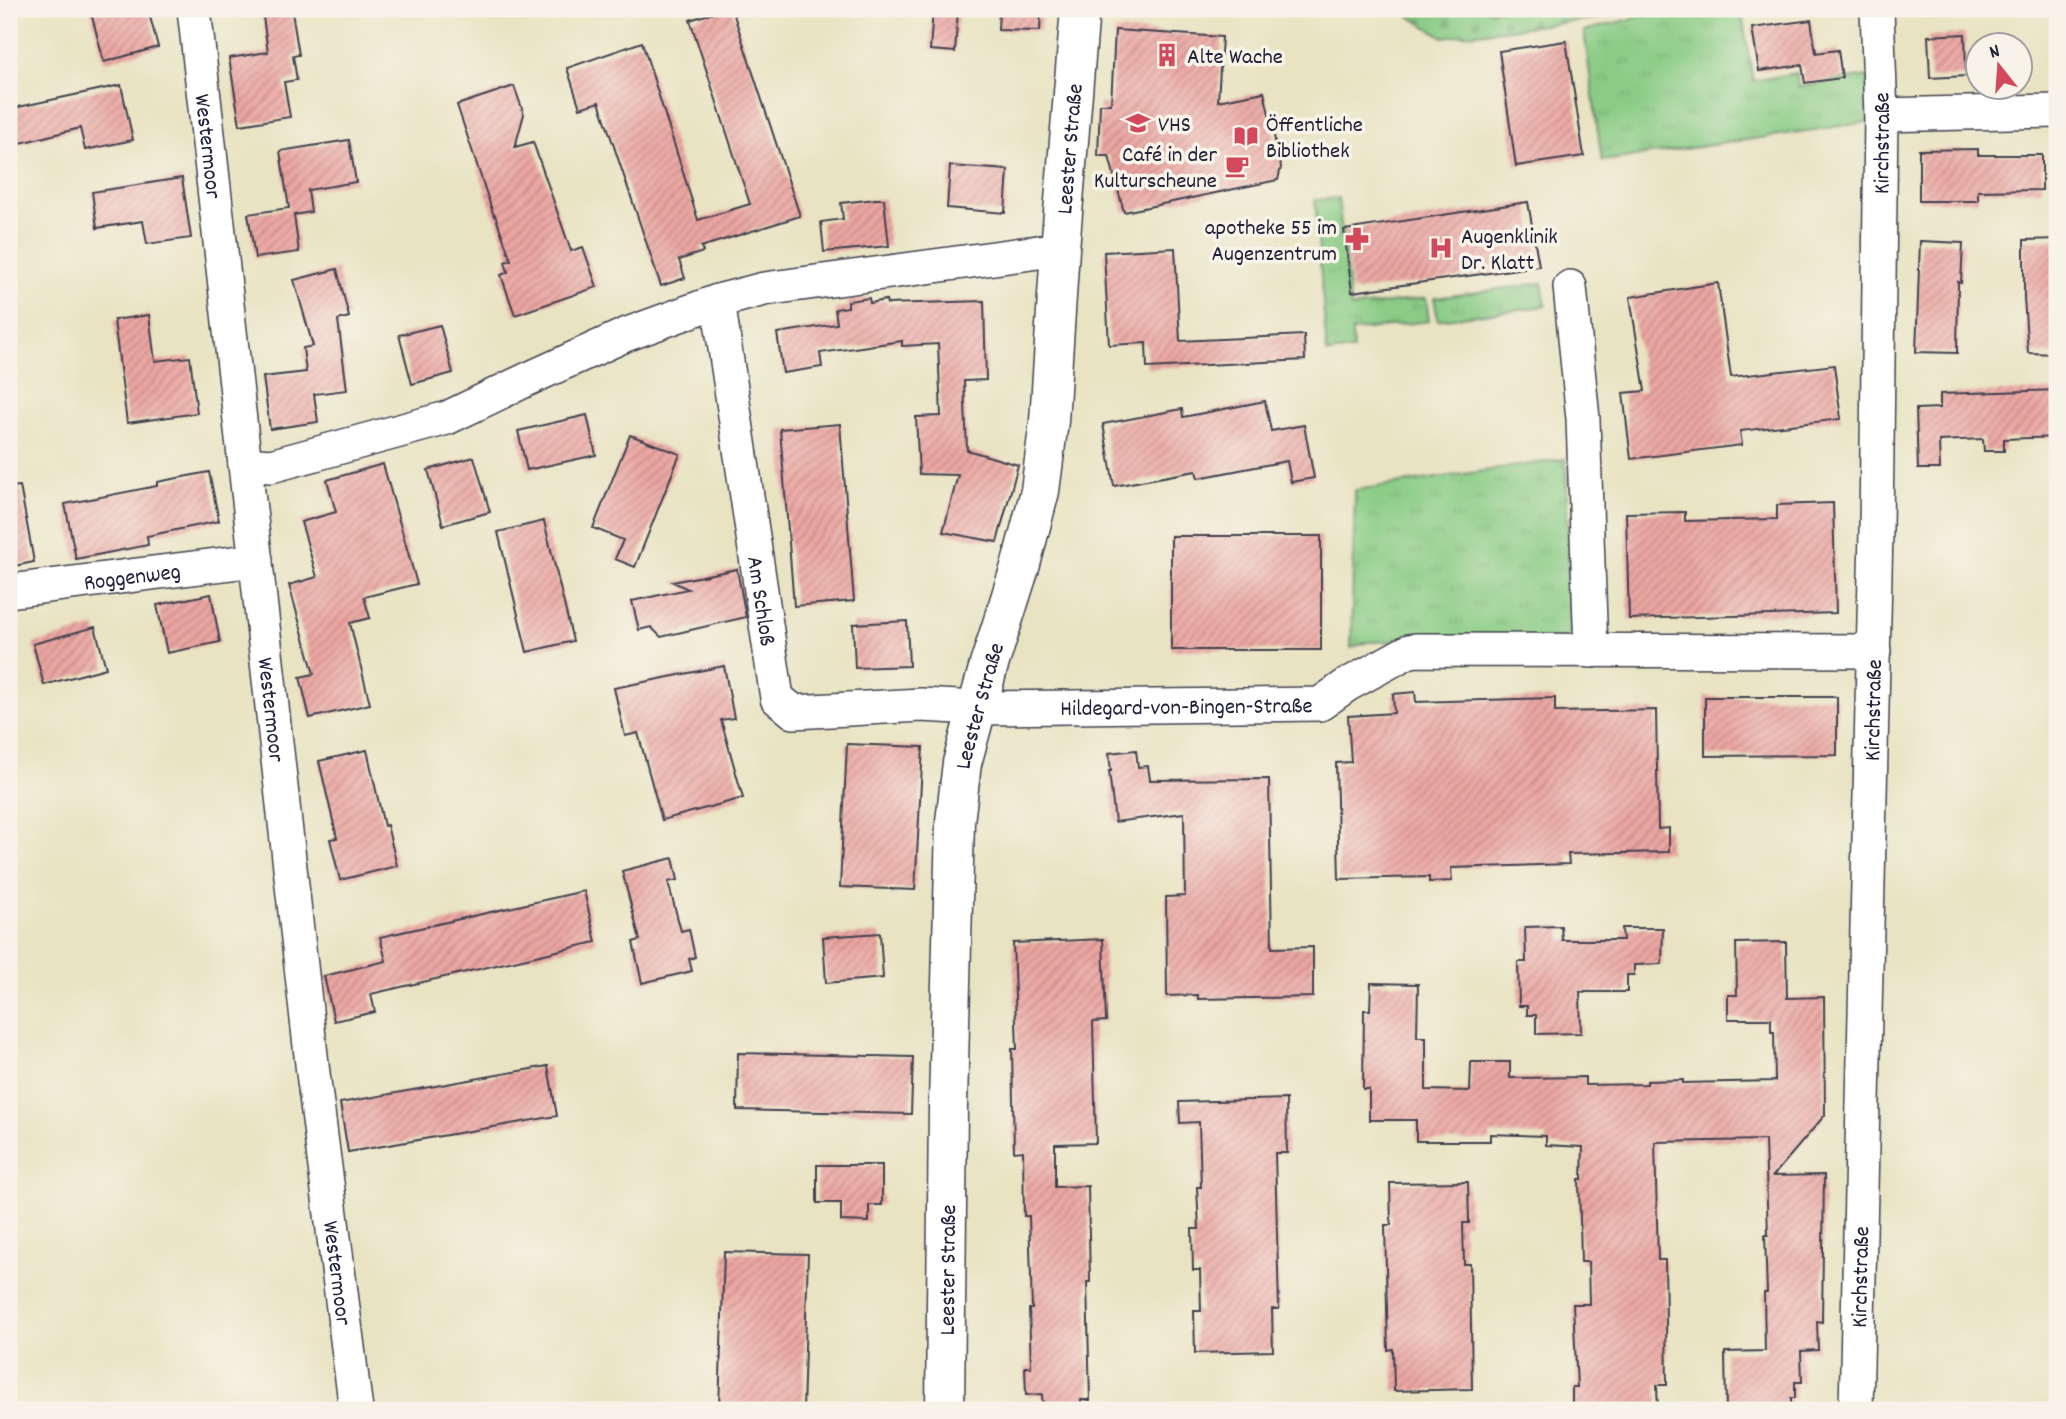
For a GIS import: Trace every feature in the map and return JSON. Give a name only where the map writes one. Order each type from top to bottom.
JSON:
[{"type":"street","name":"Westermoor","points":[[194,9],[313,1073],[356,1410]]},
{"type":"street","name":"Leester Straße","points":[[945,1410],[948,1106],[955,822],[962,763],[1040,491],[1049,421],[1080,9]]},
{"type":"street","name":"Kirchstraße","points":[[1856,1410],[1874,651],[1881,115],[1877,9]]},
{"type":"street","points":[[1881,115],[2057,111]]},
{"type":"street","points":[[245,464],[271,466],[447,418],[625,335],[718,302],[764,289],[1060,249]]},
{"type":"street","points":[[1570,287],[1583,419],[1591,651]]},
{"type":"street","name":"Am Schloß","points":[[718,302],[777,698],[794,712],[921,705],[977,708]]},
{"type":"street","name":"Roggenweg","points":[[9,591],[256,560]]},
{"type":"street","name":"Hildegard-von-Bingen-Straße","points":[[977,708],[1320,704],[1347,685],[1409,651],[1874,651]]},
{"type":"green space","points":[[1398,9],[1640,9],[1593,19],[1443,37]]},
{"type":"green space","points":[[1669,9],[1741,9],[1753,81],[1796,73],[1799,87],[1867,76],[1868,122],[1602,161],[1584,31]]},
{"type":"green space","points":[[1338,198],[1351,308],[1426,298],[1429,321],[1352,331],[1353,350],[1327,353],[1315,200]]},
{"type":"green space","points":[[1542,283],[1546,306],[1438,320],[1434,298]]},
{"type":"green space","points":[[1566,459],[1570,639],[1367,642],[1351,648],[1355,490]]},
{"type":"building","points":[[90,9],[148,9],[158,47],[104,62]]},
{"type":"building","points":[[732,9],[800,216],[701,247],[703,252],[679,260],[685,278],[661,286],[599,102],[580,108],[567,68],[642,42],[698,220],[750,204],[690,20]]},
{"type":"building","points":[[933,9],[958,9],[955,52],[930,50]]},
{"type":"building","points":[[999,9],[1041,9],[1040,31],[998,30]]},
{"type":"building","points":[[292,12],[299,55],[293,56],[297,80],[284,82],[290,117],[240,125],[229,58],[268,52],[263,17]]},
{"type":"building","points":[[1811,20],[1816,53],[1838,50],[1842,78],[1805,83],[1802,65],[1759,71],[1752,28]]},
{"type":"building","points":[[1115,30],[1222,37],[1218,101],[1264,92],[1281,167],[1278,180],[1124,212],[1109,156],[1098,156],[1100,104],[1111,104]]},
{"type":"building","points":[[1965,34],[1965,76],[1930,78],[1928,36]]},
{"type":"building","points":[[1566,41],[1584,156],[1516,166],[1499,51]]},
{"type":"building","points":[[121,85],[133,140],[85,150],[80,128],[9,146],[9,109]]},
{"type":"building","points":[[514,86],[524,114],[515,147],[533,142],[571,251],[583,247],[597,287],[515,315],[501,275],[508,272],[505,262],[511,260],[457,105]]},
{"type":"building","points":[[349,140],[356,182],[308,190],[311,212],[294,215],[299,252],[255,258],[248,214],[289,208],[280,151]]},
{"type":"building","points":[[1978,149],[1978,155],[2042,155],[2042,190],[1978,191],[1978,201],[1919,201],[1919,150]]},
{"type":"building","points":[[950,166],[1008,170],[1005,213],[947,208]]},
{"type":"building","points":[[182,178],[191,238],[147,244],[143,221],[97,228],[92,192]]},
{"type":"building","points":[[884,199],[889,246],[824,252],[821,222],[843,219],[841,203]]},
{"type":"building","name":"Augenklinik Dr. Klatt","points":[[1528,202],[1539,266],[1352,292],[1344,230]]},
{"type":"building","points":[[2057,239],[2057,354],[2028,353],[2024,240]]},
{"type":"building","points":[[1920,241],[1963,243],[1961,283],[1958,282],[1957,353],[1916,352]]},
{"type":"building","points":[[1175,248],[1180,341],[1304,335],[1305,360],[1147,368],[1146,343],[1109,345],[1104,252]]},
{"type":"building","points":[[337,269],[349,317],[338,320],[347,390],[314,394],[318,422],[270,429],[263,377],[306,372],[303,348],[313,346],[294,280]]},
{"type":"building","points":[[1718,283],[1731,377],[1834,365],[1841,419],[1740,431],[1742,445],[1631,459],[1623,393],[1645,391],[1630,297]]},
{"type":"building","points":[[869,298],[870,303],[886,300],[887,304],[984,301],[986,380],[964,381],[967,450],[1018,465],[997,542],[943,532],[958,475],[919,474],[916,417],[941,416],[938,344],[902,346],[902,341],[820,353],[822,367],[783,373],[777,333],[837,324],[835,309],[848,307],[848,301]]},
{"type":"building","points":[[149,315],[155,361],[190,357],[197,413],[127,423],[114,320]]},
{"type":"building","points":[[440,325],[453,373],[412,384],[399,335]]},
{"type":"building","points":[[2057,390],[2057,437],[2004,439],[2004,451],[1984,451],[1983,439],[1939,441],[1940,469],[1918,469],[1916,409],[1940,408],[1940,394]]},
{"type":"building","points":[[1265,401],[1271,431],[1304,425],[1314,478],[1291,482],[1287,461],[1198,478],[1196,471],[1114,486],[1103,424],[1182,409],[1183,417]]},
{"type":"building","points":[[587,415],[596,455],[527,470],[518,431]]},
{"type":"building","points":[[840,424],[854,601],[794,606],[780,429]]},
{"type":"building","points":[[630,435],[680,454],[635,567],[615,559],[623,540],[593,528]]},
{"type":"building","points":[[474,457],[490,512],[443,525],[428,470]]},
{"type":"building","points":[[383,464],[417,584],[364,597],[370,618],[350,623],[370,704],[310,718],[300,677],[314,674],[289,585],[317,577],[301,522],[336,512],[327,480]]},
{"type":"building","points":[[209,472],[219,521],[147,536],[148,545],[76,559],[65,504],[157,486],[157,482]]},
{"type":"building","points":[[20,486],[34,562],[9,567],[9,487]]},
{"type":"building","points":[[1833,503],[1836,613],[1629,619],[1626,513],[1685,512],[1685,521],[1777,519],[1777,505]]},
{"type":"building","points":[[544,521],[573,641],[527,652],[498,532]]},
{"type":"building","points":[[1171,536],[1321,536],[1321,650],[1171,650]]},
{"type":"building","points":[[737,569],[746,617],[661,637],[651,627],[639,630],[632,601],[688,589],[673,582]]},
{"type":"building","points":[[211,594],[220,642],[167,653],[157,605]]},
{"type":"building","points":[[907,621],[909,666],[855,668],[853,624]]},
{"type":"building","points":[[95,627],[106,668],[44,685],[33,644]]},
{"type":"building","points":[[724,666],[734,718],[721,720],[743,798],[662,820],[638,733],[625,736],[614,688]]},
{"type":"building","points":[[1415,692],[1416,702],[1555,698],[1555,712],[1656,710],[1658,829],[1669,828],[1669,852],[1568,854],[1569,864],[1451,868],[1452,881],[1429,882],[1429,877],[1339,879],[1336,763],[1351,762],[1348,716],[1394,713],[1393,694]]},
{"type":"building","points":[[1705,697],[1837,697],[1837,755],[1705,756]]},
{"type":"building","points":[[847,744],[923,747],[915,890],[840,887]]},
{"type":"building","points":[[367,750],[384,826],[387,825],[397,866],[340,880],[330,839],[337,838],[319,761]]},
{"type":"building","points":[[1136,750],[1138,767],[1148,766],[1150,780],[1269,779],[1272,948],[1313,947],[1313,997],[1198,999],[1198,995],[1167,996],[1166,897],[1185,896],[1184,813],[1115,822],[1109,753]]},
{"type":"building","points":[[673,858],[678,880],[668,882],[681,931],[689,929],[695,957],[689,959],[692,971],[642,983],[633,942],[640,940],[622,871]]},
{"type":"building","points":[[584,891],[596,942],[371,994],[375,1012],[334,1021],[324,976],[386,961],[380,937]]},
{"type":"building","points":[[1561,926],[1562,940],[1623,940],[1622,928],[1663,928],[1662,964],[1634,965],[1634,975],[1627,975],[1627,992],[1580,992],[1581,1033],[1536,1034],[1536,1015],[1527,1015],[1527,1006],[1519,1006],[1518,962],[1526,962],[1525,927]]},
{"type":"building","points":[[880,933],[883,978],[826,983],[823,937]]},
{"type":"building","points":[[1103,939],[1106,1021],[1093,1022],[1096,1143],[1055,1144],[1055,1187],[1088,1186],[1090,1400],[1081,1400],[1082,1410],[1043,1410],[1042,1394],[1026,1395],[1025,1367],[1031,1367],[1029,1309],[1032,1309],[1029,1216],[1024,1216],[1023,1151],[1014,1152],[1012,1049],[1017,1049],[1013,943]]},
{"type":"building","points":[[1786,942],[1787,998],[1824,997],[1825,1115],[1773,1176],[1824,1175],[1822,1322],[1817,1321],[1818,1350],[1801,1351],[1802,1382],[1795,1382],[1795,1398],[1791,1398],[1791,1410],[1726,1410],[1725,1352],[1765,1351],[1765,1235],[1768,1235],[1765,1140],[1655,1142],[1658,1260],[1665,1260],[1667,1385],[1657,1385],[1658,1410],[1572,1410],[1572,1387],[1577,1387],[1573,1304],[1589,1304],[1588,1262],[1581,1262],[1579,1179],[1582,1179],[1583,1147],[1546,1145],[1546,1136],[1490,1134],[1490,1141],[1416,1141],[1416,1120],[1369,1120],[1369,1089],[1363,1089],[1364,1010],[1370,1010],[1371,983],[1418,984],[1417,1037],[1426,1037],[1426,1090],[1470,1091],[1471,1062],[1510,1062],[1510,1078],[1585,1077],[1585,1085],[1647,1084],[1647,1081],[1683,1080],[1683,1083],[1775,1081],[1774,1032],[1771,1032],[1771,1019],[1728,1019],[1728,995],[1737,995],[1736,943]]},
{"type":"building","points":[[738,1053],[913,1057],[911,1114],[737,1110]]},
{"type":"building","points":[[548,1066],[557,1116],[348,1152],[340,1103]]},
{"type":"building","points":[[1286,1099],[1287,1153],[1275,1153],[1279,1309],[1272,1309],[1273,1351],[1195,1353],[1194,1311],[1201,1311],[1200,1270],[1193,1270],[1192,1229],[1199,1229],[1199,1122],[1180,1123],[1179,1102]]},
{"type":"building","points":[[817,1165],[882,1165],[882,1205],[869,1205],[869,1222],[841,1221],[841,1203],[817,1203]]},
{"type":"building","points":[[1468,1182],[1469,1223],[1463,1223],[1464,1264],[1470,1264],[1472,1389],[1394,1391],[1393,1349],[1388,1350],[1385,1225],[1391,1225],[1390,1183]]},
{"type":"building","points":[[724,1252],[808,1254],[803,1410],[719,1410]]},
{"type":"place","name":"Alte Wache","points":[[1167,55]]},
{"type":"place","name":"VHS","points":[[1138,123]]},
{"type":"place","name":"Öffentliche Bibliothek","points":[[1246,136]]},
{"type":"place","name":"Café in der Kulturscheune","points":[[1237,166]]},
{"type":"place","name":"apotheke 55 im Augenzentrum","points":[[1357,239]]},
{"type":"place","name":"Augenklinik Dr. Klatt","points":[[1441,248]]}]
